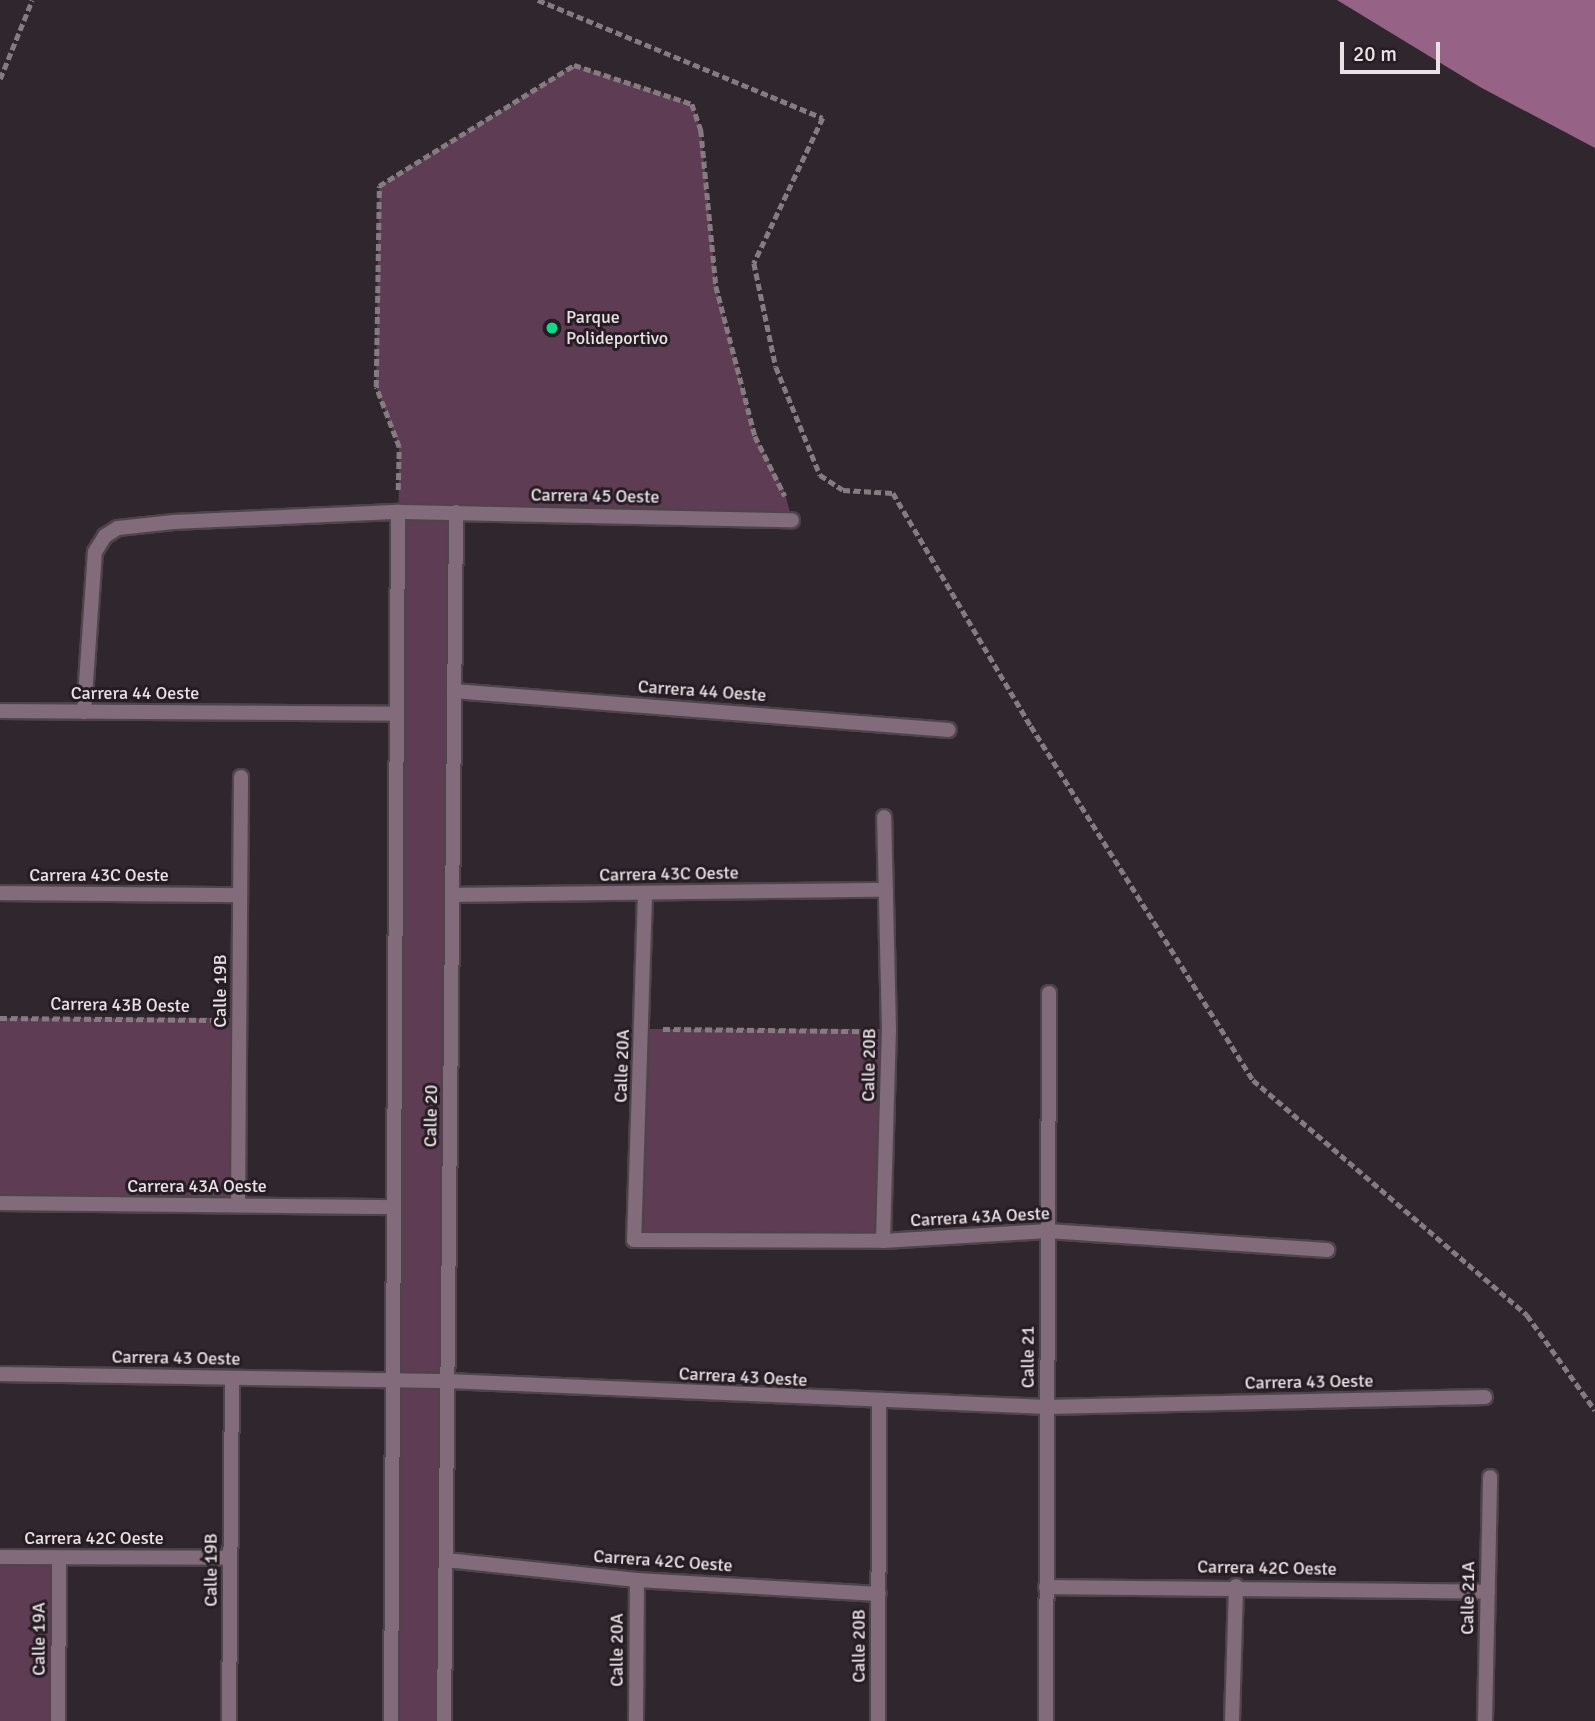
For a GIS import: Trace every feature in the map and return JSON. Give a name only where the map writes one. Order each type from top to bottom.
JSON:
[{"type":"street","name":"Carrera 45 Oeste","points":[[85,712],[95,552],[105,536],[118,528],[174,522],[398,512],[792,520]]},
{"type":"street","name":"Calle 20","points":[[391,1721],[398,512]]},
{"type":"street","name":"Calle 20","points":[[444,1721],[456,512]]},
{"type":"street","name":"Carrera 44 Oeste","points":[[454,691],[948,730]]},
{"type":"street","name":"Carrera 44 Oeste","points":[[0,711],[397,714]]},
{"type":"street","name":"Calle 19B","points":[[238,1205],[241,778]]},
{"type":"street","name":"Calle 20B","points":[[883,1241],[889,1031],[884,817]]},
{"type":"street","name":"Carrera 43C Oeste","points":[[453,895],[886,890]]},
{"type":"street","name":"Carrera 43C Oeste","points":[[0,893],[240,894]]},
{"type":"street","name":"Calle 20A","points":[[634,1240],[643,1029],[645,894]]},
{"type":"street","name":"Calle 21","points":[[1046,1721],[1049,993]]},
{"type":"street","name":"Carrera 43A Oeste","points":[[0,1203],[394,1207]]},
{"type":"street","name":"Carrera 43A Oeste","points":[[634,1240],[883,1241],[1048,1231],[1327,1250]]},
{"type":"street","name":"Carrera 43 Oeste","points":[[0,1374],[447,1381],[879,1403],[1047,1406],[1485,1397]]},
{"type":"street","name":"Calle 19B","points":[[229,1721],[232,1378]]},
{"type":"street","name":"Calle 20B","points":[[878,1721],[879,1403]]},
{"type":"street","name":"Calle 21A","points":[[1485,1721],[1490,1477]]},
{"type":"street","name":"Carrera 42C Oeste","points":[[0,1557],[230,1558]]},
{"type":"street","name":"Calle 19A","points":[[58,1721],[59,1558]]},
{"type":"street","name":"Carrera 42C Oeste","points":[[446,1560],[637,1580],[879,1594]]},
{"type":"street","name":"Calle 20A","points":[[636,1721],[637,1580]]},
{"type":"street","name":"Carrera 42C Oeste","points":[[1046,1587],[1236,1586],[1488,1592]]},
{"type":"street","points":[[1232,1721],[1236,1586]]},
{"type":"path","points":[[0,79],[32,0]]},
{"type":"path","points":[[538,0],[823,118],[754,263],[776,367],[820,475],[843,490],[893,493],[1031,726],[1253,1080],[1527,1315],[1595,1410]]},
{"type":"path","points":[[398,512],[399,447],[376,387],[379,186],[574,65],[692,104],[701,130],[716,286],[755,436],[784,490],[792,520]]},
{"type":"path","name":"Carrera 43B Oeste","points":[[0,1018],[239,1020]]},
{"type":"path","points":[[643,1029],[889,1031]]},
{"type":"shaded area","points":[[1337,0],[1595,0],[1595,148],[1480,87]]},
{"type":"shaded area","name":"Parque Polideportivo","points":[[574,65],[692,104],[701,130],[716,286],[755,436],[784,490],[792,520],[456,512],[444,1721],[391,1721],[399,447],[376,387],[379,186]]},
{"type":"shaded area","points":[[0,1018],[239,1018],[239,1203],[0,1203]]},
{"type":"shaded area","points":[[643,1029],[889,1029],[889,1240],[643,1240]]},
{"type":"shaded area","points":[[0,1557],[59,1558],[56,1721],[0,1721]]},
{"type":"place","name":"Parque Polideportivo","points":[[552,328]]}]
